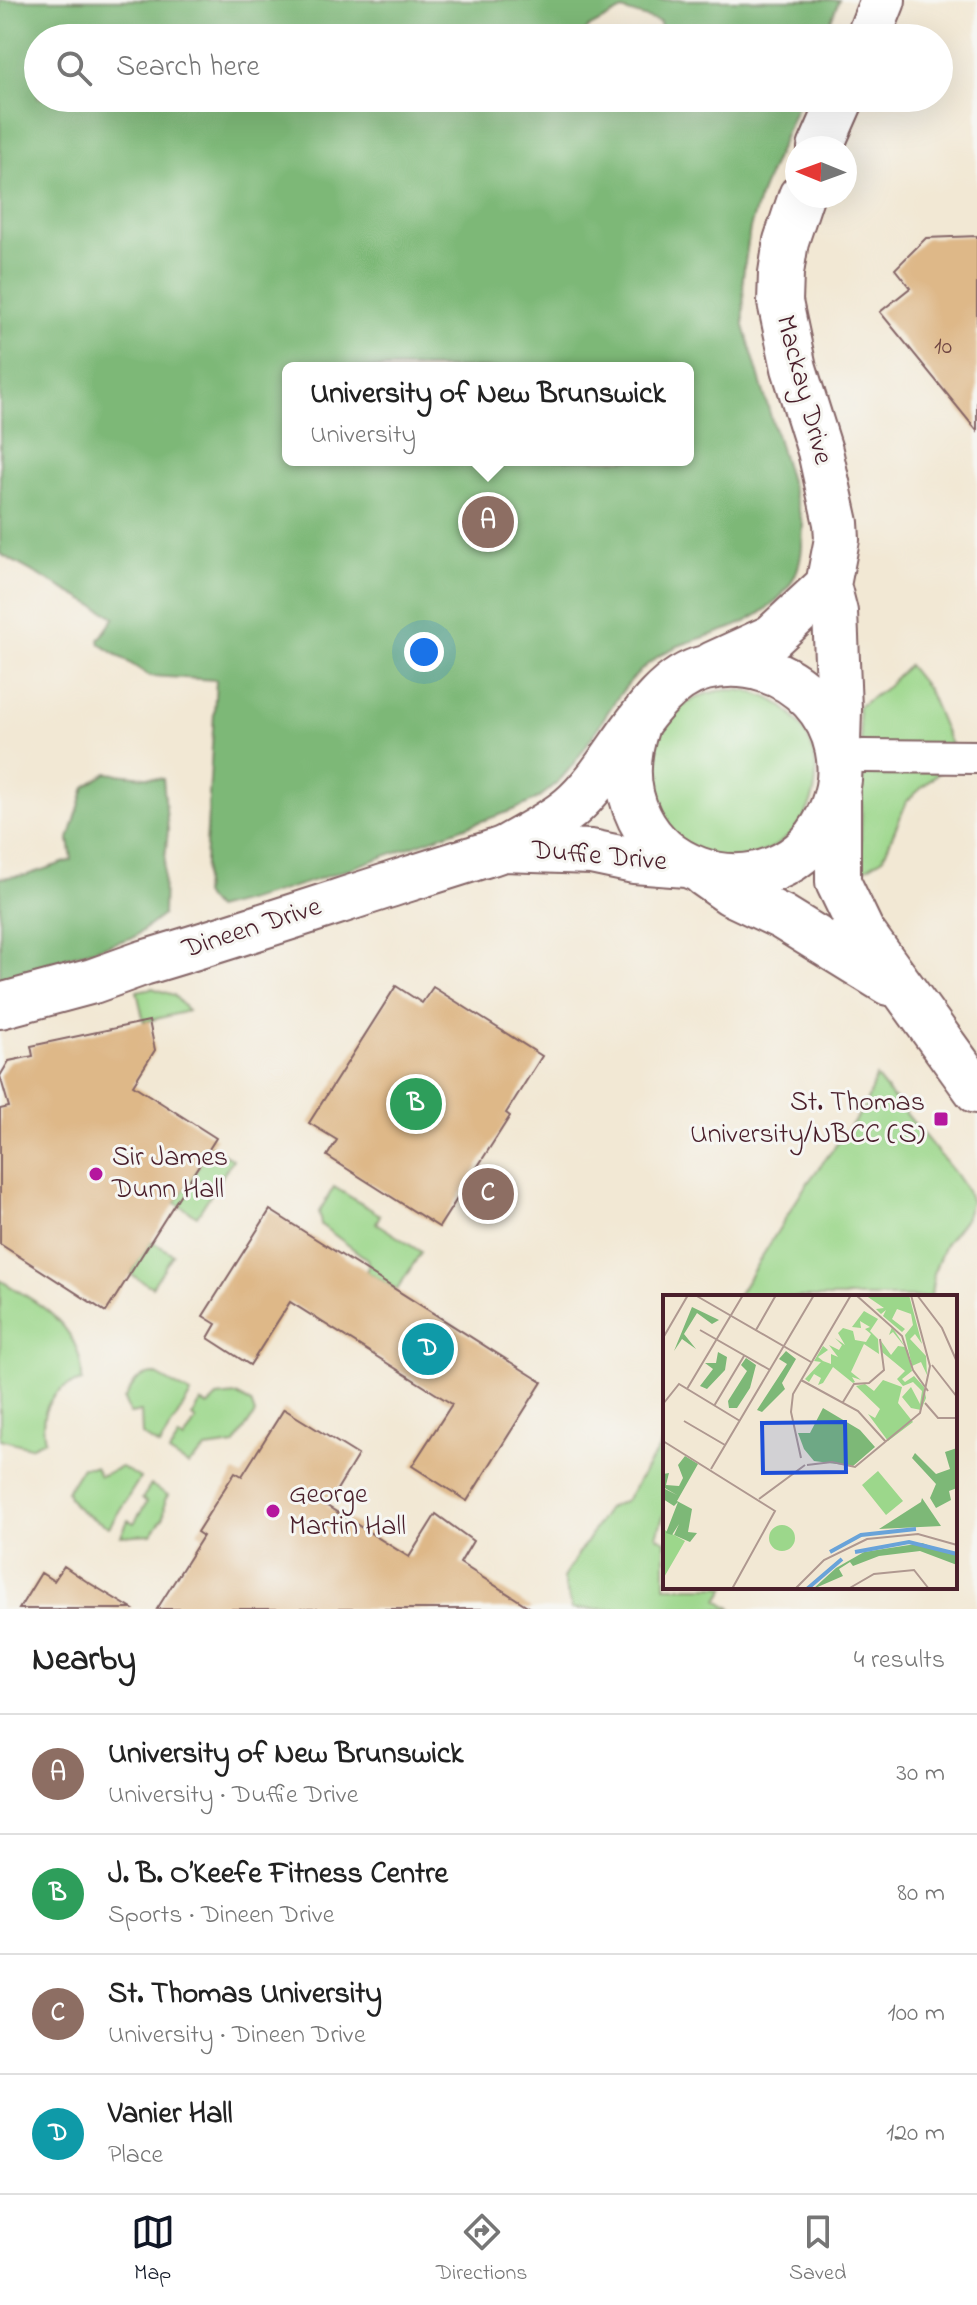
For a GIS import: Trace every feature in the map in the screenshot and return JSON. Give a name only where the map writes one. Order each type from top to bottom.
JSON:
[{"type":"street","points":[[874,24],[883,0]]},
{"type":"street","points":[[825,136],[836,112]]},
{"type":"street","name":"Mackay Drive","points":[[797,208],[786,241],[780,302],[794,368],[820,451],[833,506],[837,539],[828,585],[835,612],[839,709],[846,765]]},
{"type":"street","points":[[703,668],[728,664],[753,666],[778,673],[799,686],[817,705],[846,765],[825,823],[800,853],[784,863],[748,875],[728,876],[692,867],[669,855],[651,837],[638,816],[630,792],[629,751],[637,725],[664,690],[687,675],[772,637],[828,585]]},
{"type":"street","name":"Duffie Drive","points":[[504,849],[570,808],[612,761],[637,725]]},
{"type":"street","points":[[846,765],[977,757]]},
{"type":"street","name":"Duffie Drive","points":[[846,765],[838,882],[862,932],[977,1091]]},
{"type":"street","name":"Duffie Drive","points":[[504,849],[591,852],[634,861],[692,867],[731,893],[782,917],[904,993]]},
{"type":"street","name":"Dineen Drive","points":[[0,1006],[93,981],[504,849]]},
{"type":"green space","points":[[0,0],[839,0],[830,24],[660,24],[622,10],[596,24],[24,24],[24,112],[794,112],[760,196],[750,228],[743,276],[744,326],[803,525],[802,551],[797,570],[782,595],[758,615],[670,650],[640,671],[613,704],[565,774],[541,796],[511,811],[343,871],[215,909],[203,895],[216,680],[150,676],[100,644],[99,640],[115,617],[0,554]]},
{"type":"green space","points":[[908,665],[928,690],[956,757],[907,801],[883,858],[860,872],[863,756],[858,707],[884,689]]},
{"type":"green space","points":[[732,690],[764,697],[779,704],[791,715],[802,727],[809,742],[816,774],[809,806],[802,821],[791,833],[779,844],[764,851],[732,858],[700,851],[685,844],[673,833],[662,821],[655,806],[648,774],[655,742],[662,727],[673,715],[685,704],[700,697]]},
{"type":"green space","points":[[107,773],[163,779],[168,830],[163,915],[134,937],[0,978],[0,878],[27,875],[72,860],[69,839],[85,787]]},
{"type":"green space","points":[[152,988],[174,995],[188,1011],[144,1022],[137,991]]},
{"type":"green space","points":[[876,1077],[954,1172],[971,1202],[965,1219],[945,1244],[934,1272],[931,1295],[738,1295],[806,1185],[864,1108]]},
{"type":"green space","points":[[211,1146],[233,1159],[197,1216],[175,1203]]},
{"type":"green space","points":[[334,1187],[380,1215],[376,1223],[421,1252],[397,1290],[366,1271],[369,1266],[367,1259],[321,1225],[319,1212]]},
{"type":"green space","points":[[151,1241],[173,1254],[152,1287],[130,1274]]},
{"type":"green space","points":[[0,1280],[56,1319],[75,1345],[80,1362],[82,1381],[55,1395],[44,1419],[45,1440],[30,1447],[0,1439]]},
{"type":"green space","points":[[155,1374],[191,1394],[159,1446],[142,1435],[141,1412],[130,1414],[124,1400],[139,1378]]},
{"type":"green space","points":[[236,1395],[251,1403],[255,1414],[234,1445],[206,1449],[188,1465],[169,1453],[179,1437],[184,1440],[196,1420],[192,1417],[201,1402],[208,1406],[217,1397]]},
{"type":"green space","points":[[663,1442],[663,1516],[657,1536],[663,1540],[663,1589],[725,1589],[718,1600],[732,1609],[572,1609],[563,1578],[608,1508],[626,1500]]},
{"type":"green space","points":[[82,1467],[95,1467],[100,1476],[121,1467],[140,1478],[109,1527],[84,1513],[69,1498],[67,1491]]},
{"type":"green space","points":[[151,1485],[168,1495],[164,1517],[151,1534],[121,1536],[128,1520],[134,1523],[147,1502],[142,1499]]},
{"type":"building","points":[[977,236],[977,431],[880,312],[910,288],[895,269],[926,238]]},
{"type":"building","points":[[396,986],[422,1003],[433,987],[542,1056],[506,1113],[510,1116],[439,1227],[327,1156],[337,1140],[309,1123]]},
{"type":"building","name":"Sir James Dunn Hall","points":[[149,1021],[155,1050],[133,1085],[216,1138],[106,1312],[0,1244],[0,1109],[9,1107],[0,1076],[9,1061],[33,1056],[31,1046]]},
{"type":"building","points":[[270,1210],[542,1382],[467,1501],[412,1466],[452,1404],[290,1302],[250,1365],[208,1338],[216,1324],[203,1316]]},
{"type":"building","name":"George Martin Hall","points":[[284,1409],[358,1455],[327,1506],[409,1557],[436,1514],[473,1541],[460,1563],[532,1609],[157,1609],[203,1536],[197,1532],[235,1472],[242,1476]]},
{"type":"building","points":[[64,1566],[132,1609],[19,1609],[41,1573],[54,1581]]},
{"type":"place","name":"University of New Brunswick","points":[[488,522]]},
{"type":"place","name":"J. B. O’Keefe Fitness Centre","points":[[416,1104]]},
{"type":"place","name":"St. Thomas University/NBCC (S)","points":[[941,1119]]},
{"type":"place","name":"Sir James Dunn Hall","points":[[96,1174]]},
{"type":"place","name":"St. Thomas University","points":[[488,1194]]},
{"type":"place","name":"Vanier Hall","points":[[428,1349]]},
{"type":"place","name":"George Martin Hall","points":[[273,1511]]}]
